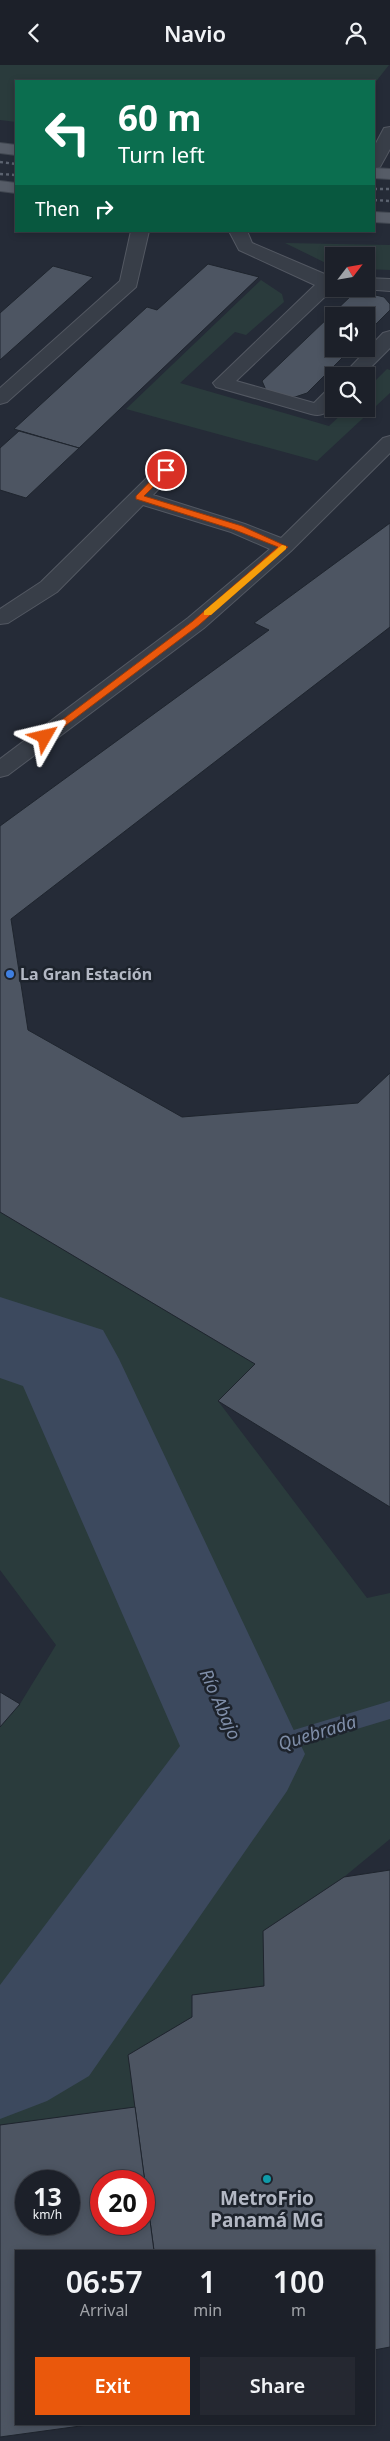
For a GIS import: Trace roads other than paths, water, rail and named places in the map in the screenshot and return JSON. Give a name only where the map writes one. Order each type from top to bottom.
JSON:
[{"type":"main road","points":[[0,148],[15,150]]},
{"type":"main road","points":[[375,173],[390,174]]},
{"type":"main road","points":[[0,186],[15,188]]},
{"type":"main road","points":[[375,217],[390,218]]},
{"type":"lane","points":[[375,161],[390,132]]},
{"type":"lane","points":[[0,398],[129,283],[140,232]]},
{"type":"lane","points":[[238,232],[245,246],[325,282]]},
{"type":"lane","points":[[375,284],[390,285]]},
{"type":"lane","points":[[325,289],[223,383],[318,410],[325,403]]},
{"type":"lane","points":[[360,367],[390,337]]},
{"type":"lane","points":[[0,771],[196,623],[284,547],[390,442]]},
{"type":"lane","points":[[0,618],[49,587],[166,470]]},
{"type":"lane","points":[[138,497],[238,528],[284,547]]},
{"type":"waterway","name":"Río Abajo","points":[[0,1337],[65,1359],[244,1754],[43,2033],[0,2057]]},
{"type":"waterway","name":"Quebrada","points":[[244,1754],[390,1710]]},
{"type":"railway","points":[[0,162],[15,164]]},
{"type":"railway","points":[[0,174],[15,175]]},
{"type":"railway","points":[[375,189],[390,189]]},
{"type":"railway","points":[[375,200],[390,201]]},
{"type":"place","name":"La Gran Estación","points":[[10,974]]},
{"type":"place","name":"MetroFrio Panamá MG","points":[[267,2179]]}]
